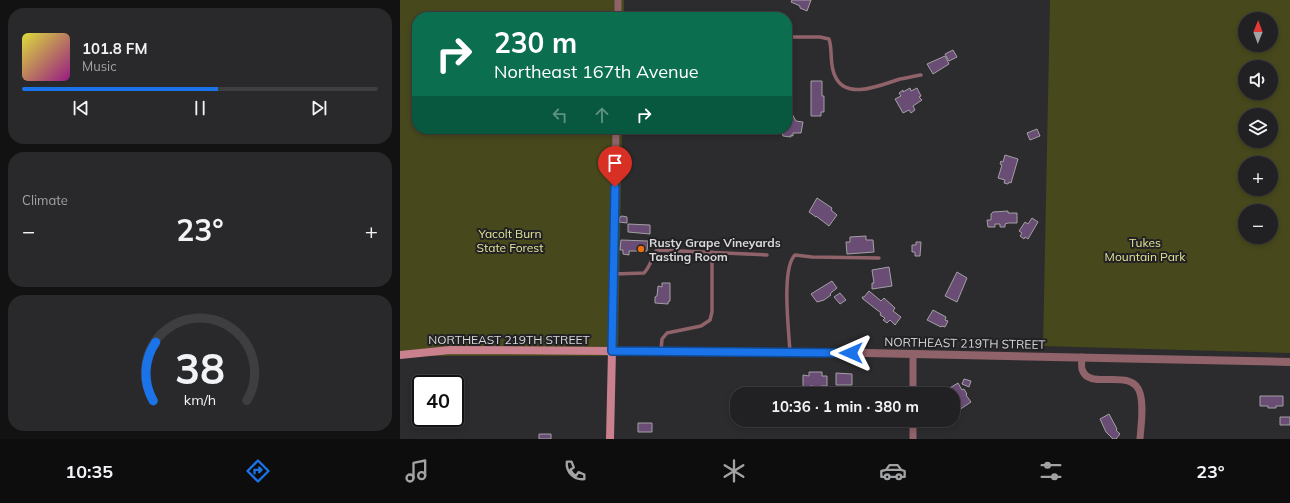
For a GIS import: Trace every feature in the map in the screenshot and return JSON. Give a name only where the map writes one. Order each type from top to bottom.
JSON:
[{"type":"main road","name":"NORTHEAST 219TH STREET","points":[[400,355],[450,350],[612,351]]},
{"type":"main road","points":[[610,439],[612,351]]},
{"type":"street","points":[[618,0],[618,12]]},
{"type":"street","points":[[612,351],[616,134]]},
{"type":"street","name":"NORTHEAST 219TH STREET","points":[[612,351],[913,354],[1290,362]]},
{"type":"street","points":[[913,354],[913,387]]},
{"type":"street","points":[[1082,357],[1082,369],[1086,376],[1093,379],[1127,380],[1134,384],[1140,391],[1142,401],[1140,439]]},
{"type":"street","points":[[913,427],[913,439]]},
{"type":"lane","points":[[792,37],[820,37],[829,39],[834,74],[843,85],[850,89],[860,90],[872,88],[921,75]]},
{"type":"lane","points":[[614,274],[644,273],[648,269],[657,250],[767,255]]},
{"type":"lane","points":[[661,352],[662,339],[667,333],[701,326],[710,320],[712,312],[712,252]]},
{"type":"lane","points":[[790,353],[787,283],[791,258],[794,255],[812,257],[879,258]]},
{"type":"green space","name":"Yacolt Burn State Forest","points":[[400,0],[624,0],[624,12],[412,12],[412,134],[622,134],[618,356],[400,356]]},
{"type":"green space","name":"Tukes Mountain Park","points":[[1050,0],[1290,0],[1290,353],[1043,346]]},
{"type":"building","points":[[792,0],[811,0],[807,11],[791,2]]},
{"type":"building","points":[[953,50],[957,57],[949,61],[945,54]]},
{"type":"building","points":[[945,56],[949,64],[933,74],[927,64]]},
{"type":"building","points":[[811,81],[822,81],[824,112],[821,112],[821,116],[811,116]]},
{"type":"building","points":[[910,88],[911,91],[917,88],[921,96],[919,97],[922,100],[913,106],[915,110],[911,113],[909,110],[903,113],[895,99],[901,96],[899,93],[903,90],[903,92]]},
{"type":"building","points":[[792,114],[796,121],[803,122],[801,133],[793,133],[793,136],[791,135],[791,137],[783,136],[782,134],[792,134]]},
{"type":"building","points":[[1037,129],[1040,136],[1030,140],[1027,133]]},
{"type":"building","points":[[1005,155],[1018,159],[1011,183],[1009,182],[1008,184],[1004,183],[1005,180],[998,178],[1002,165],[1000,164],[1001,161],[1003,162]]},
{"type":"building","points":[[817,198],[832,208],[831,210],[837,215],[829,226],[809,212]]},
{"type":"building","points":[[1008,211],[1008,213],[1017,213],[1017,223],[1005,224],[1005,227],[1000,227],[1000,224],[995,224],[995,227],[988,227],[987,220],[991,220],[991,214],[993,212]]},
{"type":"building","points":[[620,217],[627,217],[627,223],[619,222]]},
{"type":"building","points":[[1032,218],[1038,222],[1028,239],[1025,237],[1024,239],[1020,236],[1022,233],[1019,231],[1025,222],[1028,224]]},
{"type":"building","points":[[628,224],[650,225],[650,234],[628,232]]},
{"type":"building","points":[[866,236],[866,240],[873,240],[874,252],[847,254],[846,242],[850,242],[850,237]]},
{"type":"building","points":[[621,240],[648,241],[647,251],[629,251],[629,255],[623,254],[623,250],[620,250]]},
{"type":"building","points":[[916,242],[921,242],[920,256],[915,256],[915,252],[912,252],[912,245],[916,245]]},
{"type":"building","points":[[889,267],[892,286],[872,289],[872,283],[874,283],[872,270]]},
{"type":"building","points":[[957,272],[967,278],[957,302],[945,296]]},
{"type":"building","points":[[832,281],[837,288],[824,300],[817,302],[811,294]]},
{"type":"building","points":[[662,283],[670,283],[670,301],[668,304],[655,303],[658,286],[662,287]]},
{"type":"building","points":[[869,291],[881,301],[884,298],[895,308],[893,311],[901,317],[895,325],[890,320],[887,323],[883,320],[885,318],[880,315],[881,313],[863,299],[862,297],[864,297]]},
{"type":"building","points":[[840,293],[846,300],[840,304],[834,297]]},
{"type":"building","points":[[933,310],[946,317],[945,320],[948,321],[945,327],[941,327],[927,320]]},
{"type":"building","points":[[809,372],[822,372],[822,376],[827,376],[827,386],[803,387],[803,375],[809,376]]},
{"type":"building","points":[[836,373],[852,374],[852,385],[836,385]]},
{"type":"building","points":[[964,379],[971,381],[969,387],[962,384]]},
{"type":"building","points":[[958,383],[962,390],[964,389],[971,402],[960,409],[960,387],[951,387]]},
{"type":"building","points":[[1260,396],[1283,396],[1283,406],[1268,408],[1268,406],[1260,406]]},
{"type":"building","points":[[1109,414],[1117,429],[1116,430],[1120,434],[1116,439],[1113,439],[1106,432],[1100,419]]},
{"type":"building","points":[[1280,417],[1290,417],[1290,425],[1280,425]]},
{"type":"building","points":[[638,423],[652,423],[652,432],[638,432]]},
{"type":"building","points":[[539,434],[551,434],[551,439],[539,439]]},
{"type":"place","name":"Rusty Grape Vineyards Tasting Room","points":[[641,249]]},
{"type":"route","points":[[615,187],[612,351],[851,353]]}]
